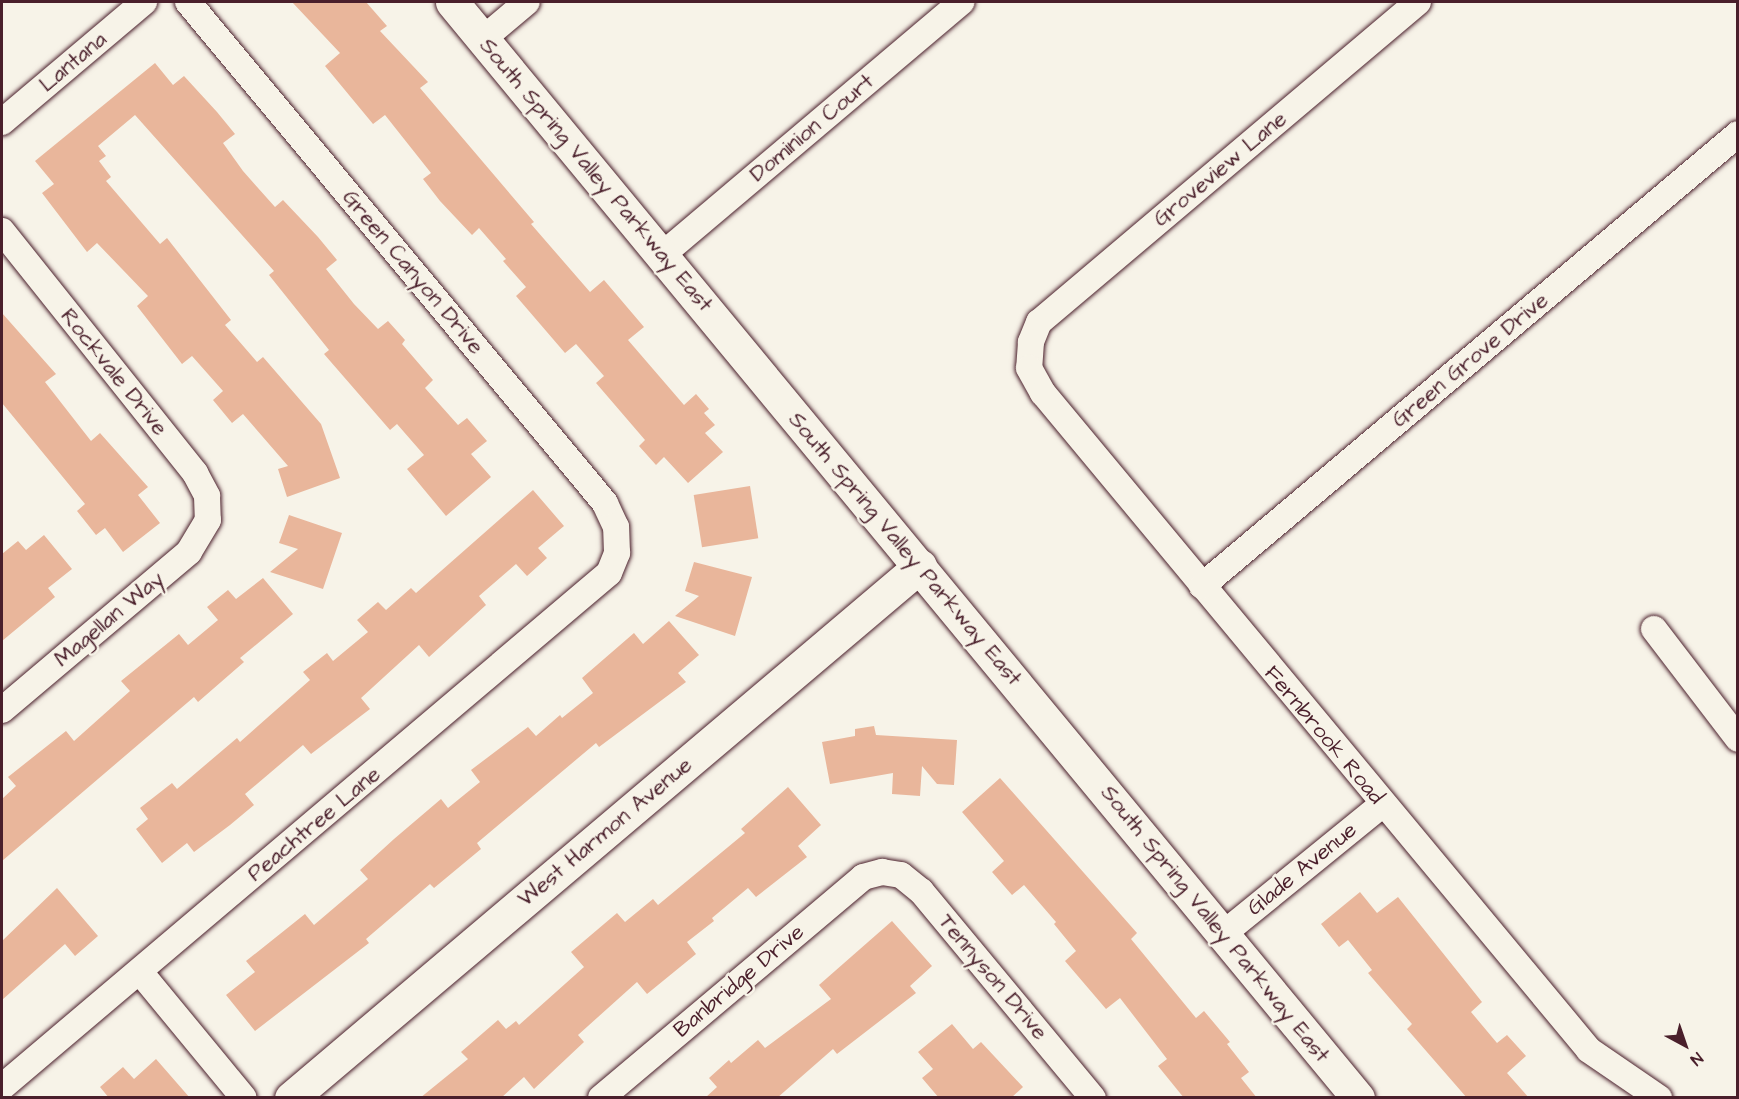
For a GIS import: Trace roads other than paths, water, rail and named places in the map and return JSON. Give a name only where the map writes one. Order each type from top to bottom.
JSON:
[{"type":"street","name":"Lantana","points":[[2,122],[144,2]]},
{"type":"street","name":"Green Canyon Drive","points":[[188,2],[605,503],[616,527],[617,553]]},
{"type":"street","name":"South Spring Valley Parkway East","points":[[452,2],[1358,1098]]},
{"type":"street","points":[[483,39],[527,2]]},
{"type":"street","name":"Dominion Court","points":[[662,255],[961,2]]},
{"type":"street","name":"Groveview Lane","points":[[1031,342],[1039,322],[1418,2]]},
{"type":"street","name":"Green Grove Drive","points":[[1202,586],[1737,134]]},
{"type":"street","name":"Rockvale Drive","points":[[2,231],[195,473],[207,496],[207,520]]},
{"type":"street","name":"Fernbrook Road","points":[[1031,342],[1029,368],[1043,393],[1382,805],[1589,1050],[1659,1098]]},
{"type":"street","name":"Magellan Way","points":[[2,710],[189,552],[207,520]]},
{"type":"street","name":"Peachtree Lane","points":[[2,1087],[609,573],[617,553]]},
{"type":"street","name":"West Harmon Avenue","points":[[291,1098],[920,566]]},
{"type":"street","points":[[1654,629],[1737,739]]},
{"type":"street","name":"Glade Avenue","points":[[1223,934],[1382,805]]},
{"type":"street","name":"Banbridge Drive","points":[[601,1098],[863,877],[882,872]]},
{"type":"street","name":"Tennyson Drive","points":[[882,872],[901,875],[921,891],[1093,1098]]},
{"type":"street","points":[[140,972],[244,1098]]}]
